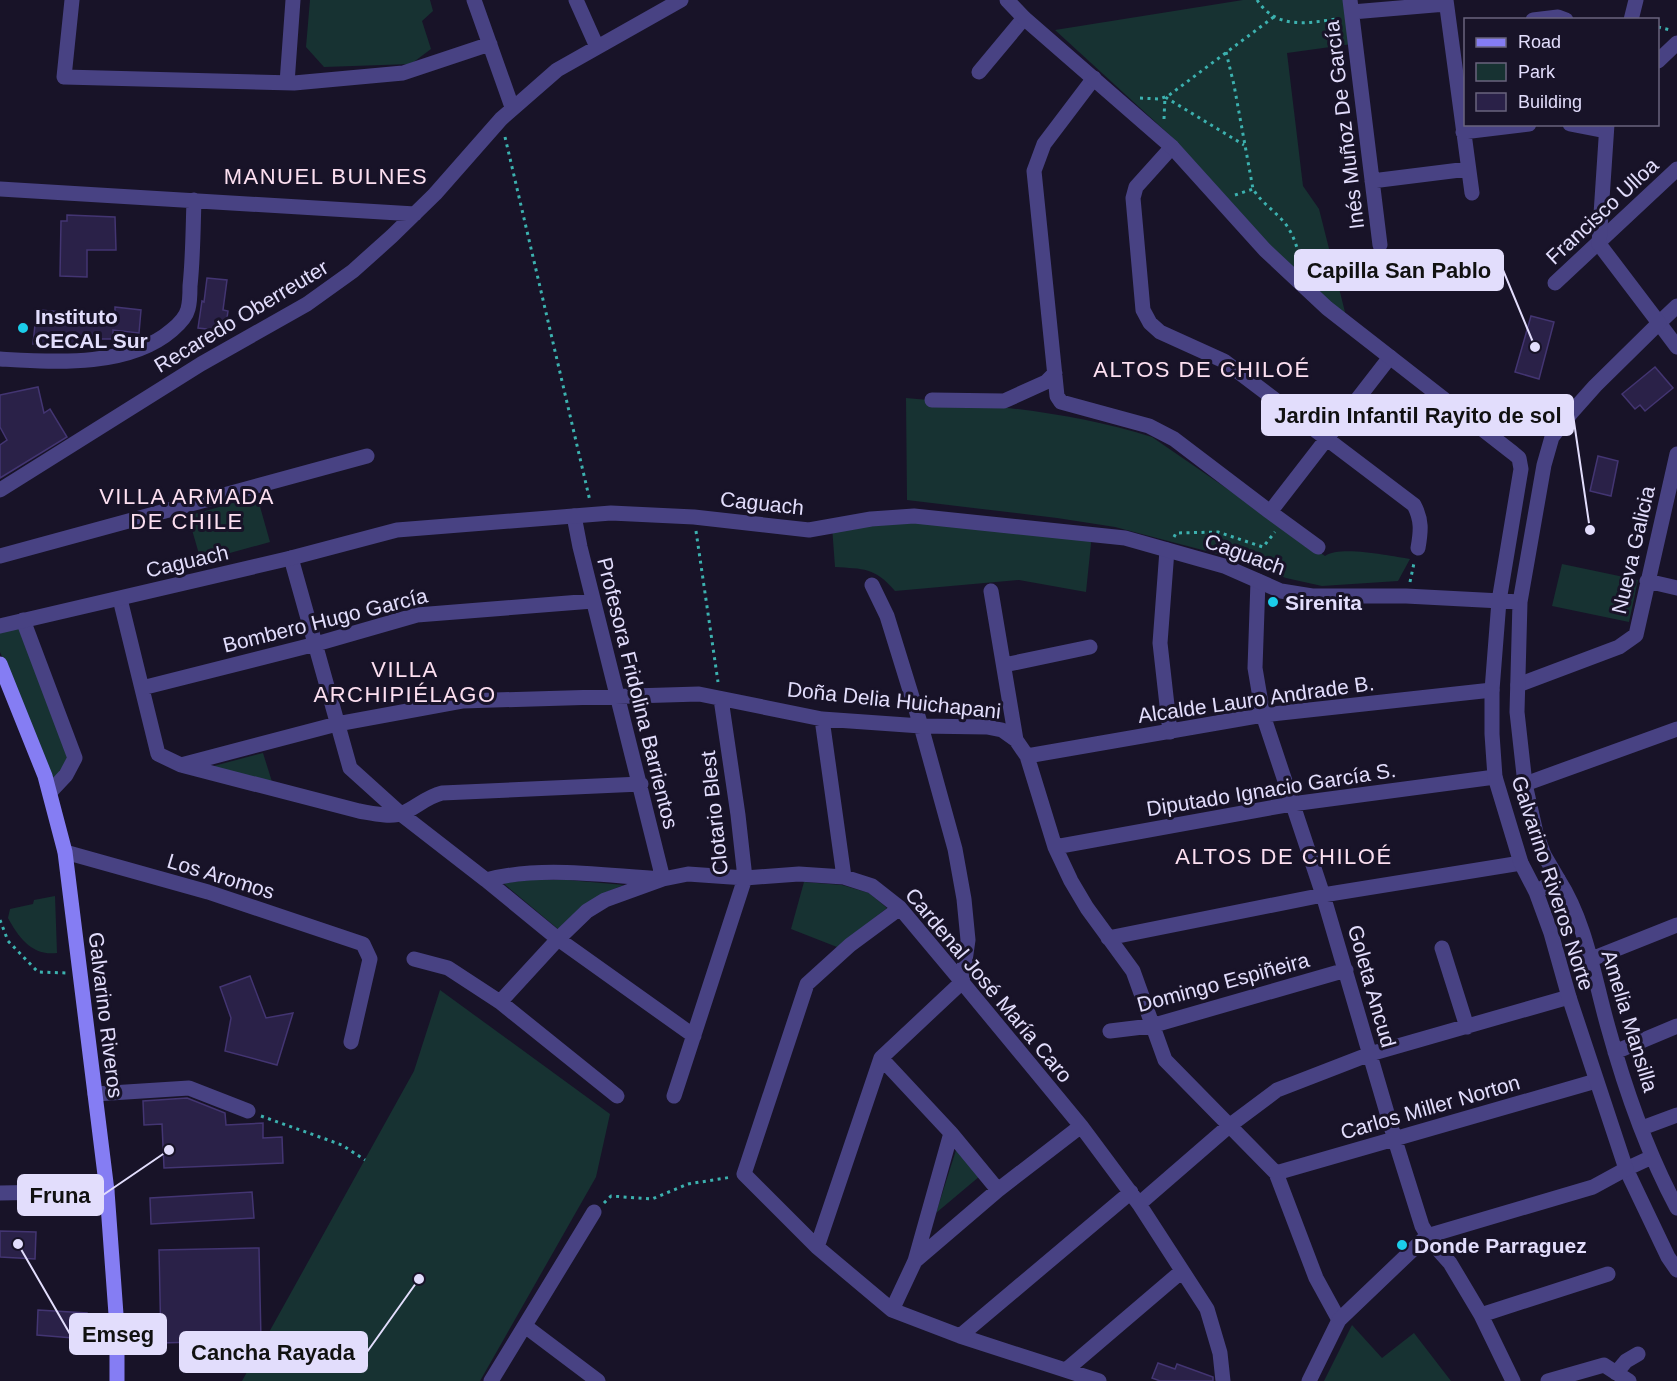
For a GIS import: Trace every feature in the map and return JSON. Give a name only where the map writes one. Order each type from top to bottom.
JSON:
[{"type":"main road","name":"Galvarino Riveros","points":[[0,664],[50,792],[65,852],[107,1191],[117,1328],[117,1381]]},
{"type":"street","points":[[72,0],[64,76],[287,83],[403,73],[490,44]]},
{"type":"street","points":[[287,83],[294,0]]},
{"type":"street","points":[[474,0],[512,107]]},
{"type":"street","points":[[576,0],[597,47]]},
{"type":"street","name":"Recaredo Oberreuter","points":[[0,490],[201,364],[307,304],[359,265],[415,214],[512,107],[557,70],[681,0]]},
{"type":"street","name":"Galvarino Riveros Norte","points":[[1007,0],[1024,18],[1172,147],[1265,250],[1327,308],[1519,458],[1521,469],[1499,601],[1492,690],[1495,777],[1521,863],[1536,892],[1551,933],[1596,1081],[1626,1169],[1668,1257],[1677,1270]]},
{"type":"street","points":[[1632,18],[1636,0]]},
{"type":"street","points":[[1352,10],[1446,2],[1472,193]]},
{"type":"street","name":"Inés Muñoz De García","points":[[1352,10],[1380,245]]},
{"type":"street","points":[[1545,18],[1557,16],[1562,18]]},
{"type":"street","points":[[979,72],[1024,18]]},
{"type":"street","points":[[1449,30],[1464,28]]},
{"type":"street","points":[[1659,60],[1677,43]]},
{"type":"street","points":[[1094,78],[1044,144],[1034,171],[1057,396],[1061,402],[1149,426],[1174,439],[1318,547]]},
{"type":"street","points":[[1463,132],[1513,126]]},
{"type":"street","points":[[1588,126],[1606,128],[1599,244],[1677,347]]},
{"type":"street","points":[[1172,147],[1136,187],[1133,198],[1143,310],[1150,323],[1160,332],[1224,361],[1414,505],[1420,517],[1421,530],[1418,548]]},
{"type":"street","points":[[1372,181],[1468,169]]},
{"type":"street","name":"Francisco Ulloa","points":[[1555,283],[1677,169]]},
{"type":"street","points":[[0,189],[415,214]]},
{"type":"street","points":[[0,359],[62,362],[100,359],[134,350],[165,336],[179,324],[188,311],[194,200]]},
{"type":"street","name":"Amelia Mansilla","points":[[1677,306],[1595,386],[1552,437],[1544,465],[1520,602],[1516,712],[1525,784],[1536,833],[1544,855],[1572,903],[1614,1052],[1652,1157],[1677,1208]]},
{"type":"street","points":[[1270,512],[1390,357]]},
{"type":"street","points":[[932,400],[1004,401],[1046,382],[1055,373]]},
{"type":"street","name":"Nueva Galicia","points":[[1518,685],[1619,647],[1635,635],[1677,454]]},
{"type":"street","points":[[0,556],[367,456]]},
{"type":"street","name":"Caguach","points":[[0,626],[291,558],[398,530],[611,513],[694,518],[809,530],[871,519],[914,516],[1125,538],[1224,566],[1281,591],[1312,596],[1406,596],[1520,602]]},
{"type":"street","name":"Profesora Fridolina Barrientos","points":[[573,516],[663,879]]},
{"type":"street","points":[[1167,550],[1160,643],[1170,732]]},
{"type":"street","points":[[291,558],[350,768],[401,814],[558,939],[694,1036]]},
{"type":"street","name":"Goleta Ancud","points":[[1258,581],[1255,668],[1263,715],[1323,895],[1422,1226],[1427,1236],[1450,1263],[1481,1315],[1513,1381]]},
{"type":"street","points":[[1647,581],[1677,588]]},
{"type":"street","points":[[817,1247],[881,1058],[962,982],[968,940],[964,899],[955,849],[921,726],[887,616],[872,585]]},
{"type":"street","points":[[991,591],[1016,740],[1027,756],[1055,847],[1071,881],[1108,938],[1133,971],[1165,1060],[1276,1173],[1316,1278],[1339,1320]]},
{"type":"street","points":[[120,599],[158,754],[181,765],[359,812],[401,814],[425,798],[442,793],[641,784]]},
{"type":"street","name":"Bombero Hugo García","points":[[142,688],[316,644],[417,615],[593,601]]},
{"type":"street","points":[[23,620],[75,758],[66,775],[50,792]]},
{"type":"street","points":[[1004,665],[1090,648]]},
{"type":"street","name":"Alcalde Lauro Andrade B.","points":[[1027,756],[1263,715],[1492,690]]},
{"type":"street","name":"Doña Delia Huichapani","points":[[181,765],[337,724],[462,701],[617,696],[699,694],[822,719],[921,726],[987,727],[1002,730],[1016,740]]},
{"type":"street","name":"Clotario Blest","points":[[674,1096],[745,878],[721,699]]},
{"type":"street","points":[[822,719],[844,877]]},
{"type":"street","points":[[1525,784],[1677,729]]},
{"type":"street","name":"Diputado Ignacio García S.","points":[[1055,847],[1292,804],[1495,777]]},
{"type":"street","name":"Los Aromos","points":[[65,852],[208,892],[363,944],[370,958],[351,1042]]},
{"type":"street","points":[[1108,938],[1323,895],[1521,863]]},
{"type":"street","points":[[486,880],[511,873],[568,873],[663,879]]},
{"type":"street","name":"Cardenal José María Caro","points":[[500,1002],[587,911],[605,900],[663,879],[688,874],[745,878],[799,874],[844,877],[872,886],[900,908],[1081,1126],[1135,1198],[1207,1310],[1220,1353],[1223,1381]]},
{"type":"street","points":[[1536,892],[1558,879]]},
{"type":"street","points":[[900,908],[850,945],[807,984],[744,1174],[817,1247],[892,1310],[960,1336],[1100,1381]]},
{"type":"street","points":[[1589,960],[1677,925]]},
{"type":"street","points":[[1442,948],[1467,1027]]},
{"type":"street","points":[[414,959],[448,968],[500,1002],[617,1096]]},
{"type":"street","name":"Domingo Espiñeira","points":[[1110,1031],[1151,1026],[1346,970]]},
{"type":"street","points":[[960,1336],[1277,1090],[1371,1054],[1569,996]]},
{"type":"street","points":[[1614,1052],[1677,1026]]},
{"type":"street","points":[[881,1058],[951,1133],[998,1190]]},
{"type":"street","name":"Carlos Miller Norton","points":[[1276,1173],[1596,1081]]},
{"type":"street","points":[[95,1094],[189,1088],[248,1111]]},
{"type":"street","points":[[1642,1128],[1677,1115]]},
{"type":"street","points":[[915,1261],[998,1190],[1081,1126]]},
{"type":"street","points":[[892,1310],[915,1261],[951,1133]]},
{"type":"street","points":[[1310,1381],[1339,1320],[1427,1236],[1593,1187],[1652,1157]]},
{"type":"street","points":[[0,1193],[107,1191]]},
{"type":"street","points":[[491,1381],[594,1212]]},
{"type":"street","points":[[1066,1370],[1182,1271]]},
{"type":"street","points":[[1481,1315],[1608,1274]]},
{"type":"street","points":[[525,1326],[598,1381]]},
{"type":"street","points":[[1548,1381],[1616,1373],[1626,1361],[1638,1354]]},
{"type":"path","points":[[1257,0],[1275,16],[1292,24],[1352,10]]},
{"type":"path","points":[[1131,97],[1159,99],[1165,97],[1275,16]]},
{"type":"path","points":[[1226,52],[1253,189],[1259,200],[1285,223],[1291,232],[1301,263]]},
{"type":"path","points":[[1165,97],[1244,144]]},
{"type":"path","points":[[501,119],[594,514]]},
{"type":"path","points":[[694,518],[721,699]]},
{"type":"path","points":[[1167,550],[1176,532],[1218,532],[1263,547],[1283,522]]},
{"type":"path","points":[[1406,596],[1418,548]]},
{"type":"path","points":[[0,920],[8,941],[38,972],[80,973]]},
{"type":"path","points":[[248,1111],[342,1145],[365,1160]]},
{"type":"path","points":[[594,1212],[611,1196],[652,1199],[688,1184],[744,1174]]},
{"type":"green space","points":[[310,0],[430,0],[433,11],[422,21],[431,49],[411,64],[324,67],[306,47]]},
{"type":"green space","points":[[1243,0],[1345,0],[1352,44],[1287,53],[1303,186],[1319,209],[1346,316],[1270,250],[1174,139],[1055,30]]},
{"type":"green space","points":[[906,398],[1061,416],[1092,421],[1152,437],[1325,556],[1342,551],[1353,551],[1410,559],[1398,581],[1322,586],[1286,578],[1229,557],[1115,527],[907,500]]},
{"type":"green space","points":[[257,496],[270,542],[201,561],[188,516]]},
{"type":"green space","points":[[871,519],[1092,534],[1086,592],[1019,580],[895,591],[875,573],[861,569],[835,567],[832,526]]},
{"type":"green space","points":[[1562,564],[1638,580],[1629,622],[1552,606]]},
{"type":"green space","points":[[19,626],[70,756],[53,783],[31,723],[0,652],[0,631]]},
{"type":"green space","points":[[263,753],[273,785],[206,768]]},
{"type":"green space","points":[[528,880],[568,880],[624,885],[588,903],[558,929],[503,883]]},
{"type":"green space","points":[[804,882],[842,885],[869,893],[887,908],[837,947],[791,929]]},
{"type":"green space","points":[[55,896],[57,953],[40,952],[27,944],[17,932],[8,918],[10,909],[33,904],[34,900]]},
{"type":"green space","points":[[440,990],[610,1114],[596,1177],[480,1381],[242,1381],[414,1071]]},
{"type":"green space","points":[[957,1147],[980,1176],[936,1213]]},
{"type":"green space","points":[[1352,1325],[1382,1358],[1414,1333],[1451,1381],[1324,1381]]},
{"type":"building","points":[[67,215],[115,217],[116,250],[87,250],[87,277],[60,276],[61,221],[67,221]]},
{"type":"building","points":[[207,278],[227,280],[223,310],[228,311],[225,331],[198,328]]},
{"type":"building","points":[[115,307],[141,310],[139,333],[113,330],[113,339],[83,339],[82,348],[33,344],[36,315],[39,316],[40,310],[61,312],[60,321],[100,324],[104,322],[104,317],[115,317]]},
{"type":"building","points":[[1531,316],[1554,322],[1539,379],[1515,372]]},
{"type":"building","points":[[1655,367],[1673,388],[1645,411],[1640,405],[1635,409],[1622,394]]},
{"type":"building","points":[[38,387],[44,413],[50,409],[67,437],[0,478],[0,445],[7,440],[0,427],[0,395]]},
{"type":"building","points":[[1598,456],[1618,461],[1611,496],[1590,491]]},
{"type":"building","points":[[250,976],[266,1018],[293,1013],[277,1065],[225,1051],[231,1018],[220,987]]},
{"type":"building","points":[[187,1098],[225,1113],[226,1125],[263,1123],[263,1138],[282,1137],[283,1163],[164,1168],[162,1124],[144,1125],[143,1101]]},
{"type":"building","points":[[252,1192],[254,1218],[151,1224],[150,1198]]},
{"type":"building","points":[[0,1231],[36,1232],[35,1259],[0,1257]]},
{"type":"building","points":[[259,1248],[261,1340],[161,1343],[159,1250]]},
{"type":"building","points":[[38,1310],[87,1313],[85,1339],[37,1335]]},
{"type":"building","points":[[1158,1363],[1175,1369],[1177,1364],[1213,1377],[1213,1381],[1160,1381],[1152,1378]]},
{"type":"place","name":"Instituto CECAL Sur","points":[[23,328]]},
{"type":"place","name":"Capilla San Pablo","points":[[1535,347]]},
{"type":"place","name":"Jardin Infantil Rayito de sol","points":[[1590,530]]},
{"type":"place","name":"Sirenita","points":[[1273,602]]},
{"type":"place","name":"Fruna","points":[[169,1150]]},
{"type":"place","name":"Emseg","points":[[18,1244]]},
{"type":"place","name":"Donde Parraguez","points":[[1402,1245]]},
{"type":"place","name":"Cancha Rayada","points":[[419,1279]]},
{"type":"district","name":"MANUEL BULNES","points":[[326,176]]},
{"type":"district","name":"ALTOS DE CHILOÉ","points":[[1202,369]]},
{"type":"district","name":"VILLA ARMADA DE CHILE","points":[[187,508]]},
{"type":"district","name":"VILLA ARCHIPIÉLAGO","points":[[405,682]]},
{"type":"district","name":"ALTOS DE CHILOÉ","points":[[1284,856]]}]
